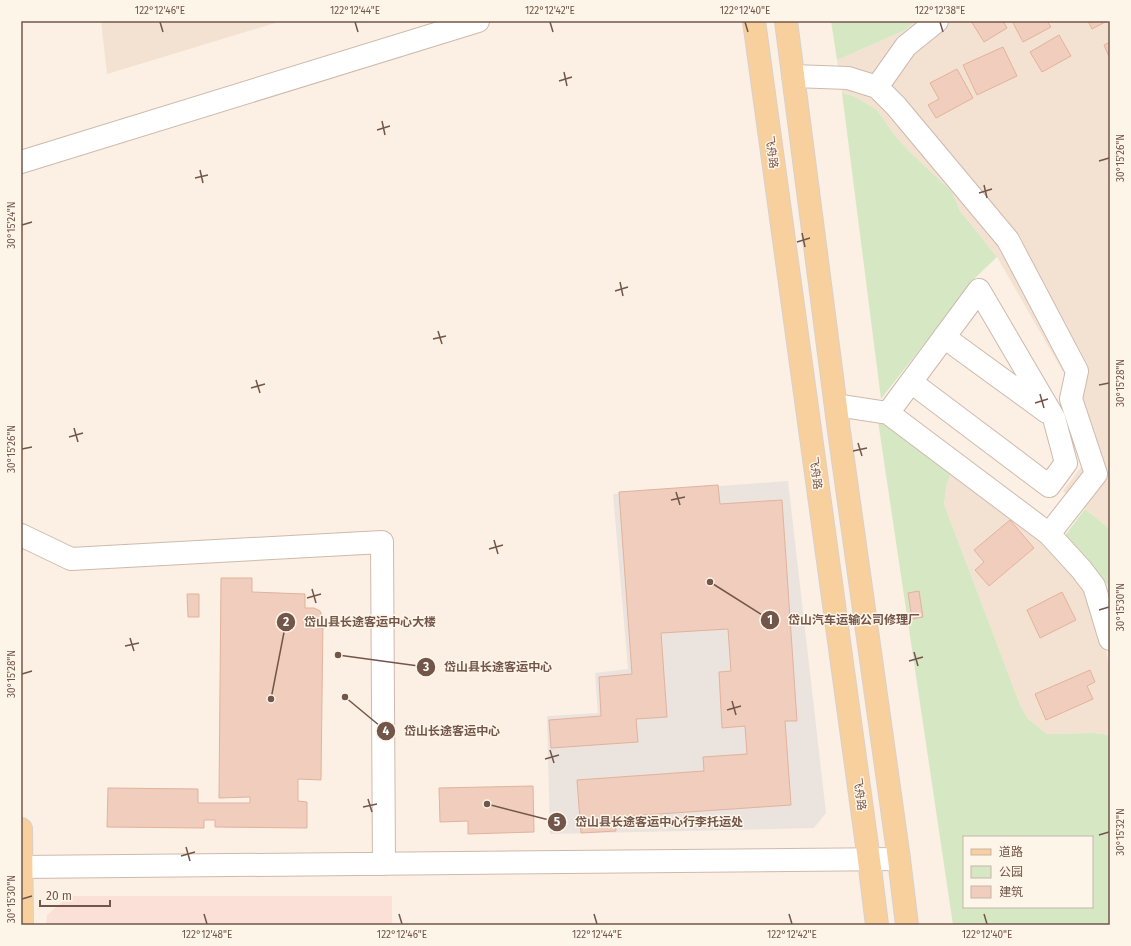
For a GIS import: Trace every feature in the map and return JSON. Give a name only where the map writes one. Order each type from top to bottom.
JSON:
[{"type":"main road","name":"飞舟路","points":[[754,21],[877,925]]},
{"type":"main road","points":[[786,21],[836,406],[907,925]]},
{"type":"main road","points":[[21,829],[22,925]]},
{"type":"street","points":[[21,162],[478,21]]},
{"type":"street","points":[[877,87],[906,46],[937,21]]},
{"type":"street","points":[[793,76],[848,78],[877,87],[900,111],[1008,240],[1077,371],[1071,399],[1096,474],[1049,534]]},
{"type":"street","points":[[888,413],[979,290],[1054,418],[1066,464],[1049,486],[911,382]]},
{"type":"street","points":[[944,337],[1054,418]]},
{"type":"street","points":[[836,406],[888,413],[1049,534],[1081,569],[1094,586],[1110,639]]},
{"type":"street","points":[[21,535],[71,559],[382,542],[384,864]]},
{"type":"street","points":[[21,868],[899,859]]},
{"type":"shaded area","points":[[101,21],[282,21],[107,74]]},
{"type":"shaded area","points":[[916,21],[1110,21],[1110,529],[1063,491],[1082,466],[1066,377],[997,257],[960,211],[952,192],[896,137],[877,110],[854,96],[842,93],[837,60],[903,31]]},
{"type":"shaded area","points":[[952,471],[1055,549],[1089,589],[1102,625],[1110,672],[1110,735],[1094,733],[1047,734],[1028,719],[1020,705],[944,504],[947,483]]},
{"type":"shaded area","points":[[788,481],[826,813],[814,828],[550,834],[547,716],[598,713],[595,673],[628,669],[613,494]]},
{"type":"shaded area","points":[[69,896],[392,896],[392,925],[46,925],[47,915]]},
{"type":"green space","points":[[831,21],[916,21],[903,31],[837,60]]},
{"type":"green space","points":[[842,93],[854,96],[877,110],[896,137],[952,192],[960,211],[997,257],[976,277],[881,399]]},
{"type":"green space","points":[[878,421],[901,429],[952,471],[947,483],[944,504],[1020,705],[1028,719],[1047,734],[1094,733],[1110,735],[1110,925],[953,925]]},
{"type":"green space","points":[[1085,509],[1110,529],[1110,593],[1107,584],[1064,537]]},
{"type":"building","points":[[971,21],[1003,21],[1007,28],[984,42]]},
{"type":"building","points":[[1012,21],[1047,21],[1051,27],[1023,42]]},
{"type":"building","points":[[1088,21],[1107,21],[1092,29]]},
{"type":"building","points":[[1059,35],[1071,56],[1042,72],[1030,52]]},
{"type":"building","points":[[1110,42],[1110,59],[1104,45]]},
{"type":"building","points":[[1003,47],[1017,76],[977,95],[963,65]]},
{"type":"building","points":[[957,69],[973,98],[936,118],[928,105],[939,99],[930,83]]},
{"type":"building","points":[[718,485],[720,504],[782,500],[797,721],[785,721],[791,805],[615,817],[616,831],[581,833],[577,780],[704,771],[703,757],[747,754],[745,726],[722,728],[719,672],[731,671],[728,629],[661,633],[667,717],[636,719],[638,742],[551,748],[549,720],[601,716],[599,677],[632,674],[619,492]]},
{"type":"building","points":[[1010,520],[1034,548],[989,586],[975,570],[984,562],[974,550]]},
{"type":"building","points":[[221,578],[252,578],[252,592],[305,594],[305,608],[314,608],[320,611],[323,618],[321,780],[298,779],[298,801],[307,802],[307,828],[215,827],[215,820],[204,820],[204,828],[107,827],[108,788],[198,789],[198,803],[250,803],[250,797],[219,798]]},
{"type":"building","points":[[919,591],[923,617],[912,619],[908,593]]},
{"type":"building","points":[[1062,592],[1076,620],[1040,638],[1027,610]]},
{"type":"building","points":[[187,594],[199,594],[199,617],[188,617]]},
{"type":"building","points":[[1090,670],[1095,682],[1087,686],[1093,699],[1046,720],[1035,694]]},
{"type":"building","points":[[533,786],[534,832],[468,834],[468,821],[440,822],[439,788]]},
{"type":"place","name":"岱山汽车运输公司修理厂","points":[[710,582]]},
{"type":"place","name":"岱山县长途客运中心","points":[[338,655]]},
{"type":"place","name":"岱山长途客运中心","points":[[345,697]]},
{"type":"place","name":"岱山县长途客运中心大楼","points":[[271,699]]},
{"type":"place","name":"岱山县长途客运中心行李托运处","points":[[487,804]]}]
